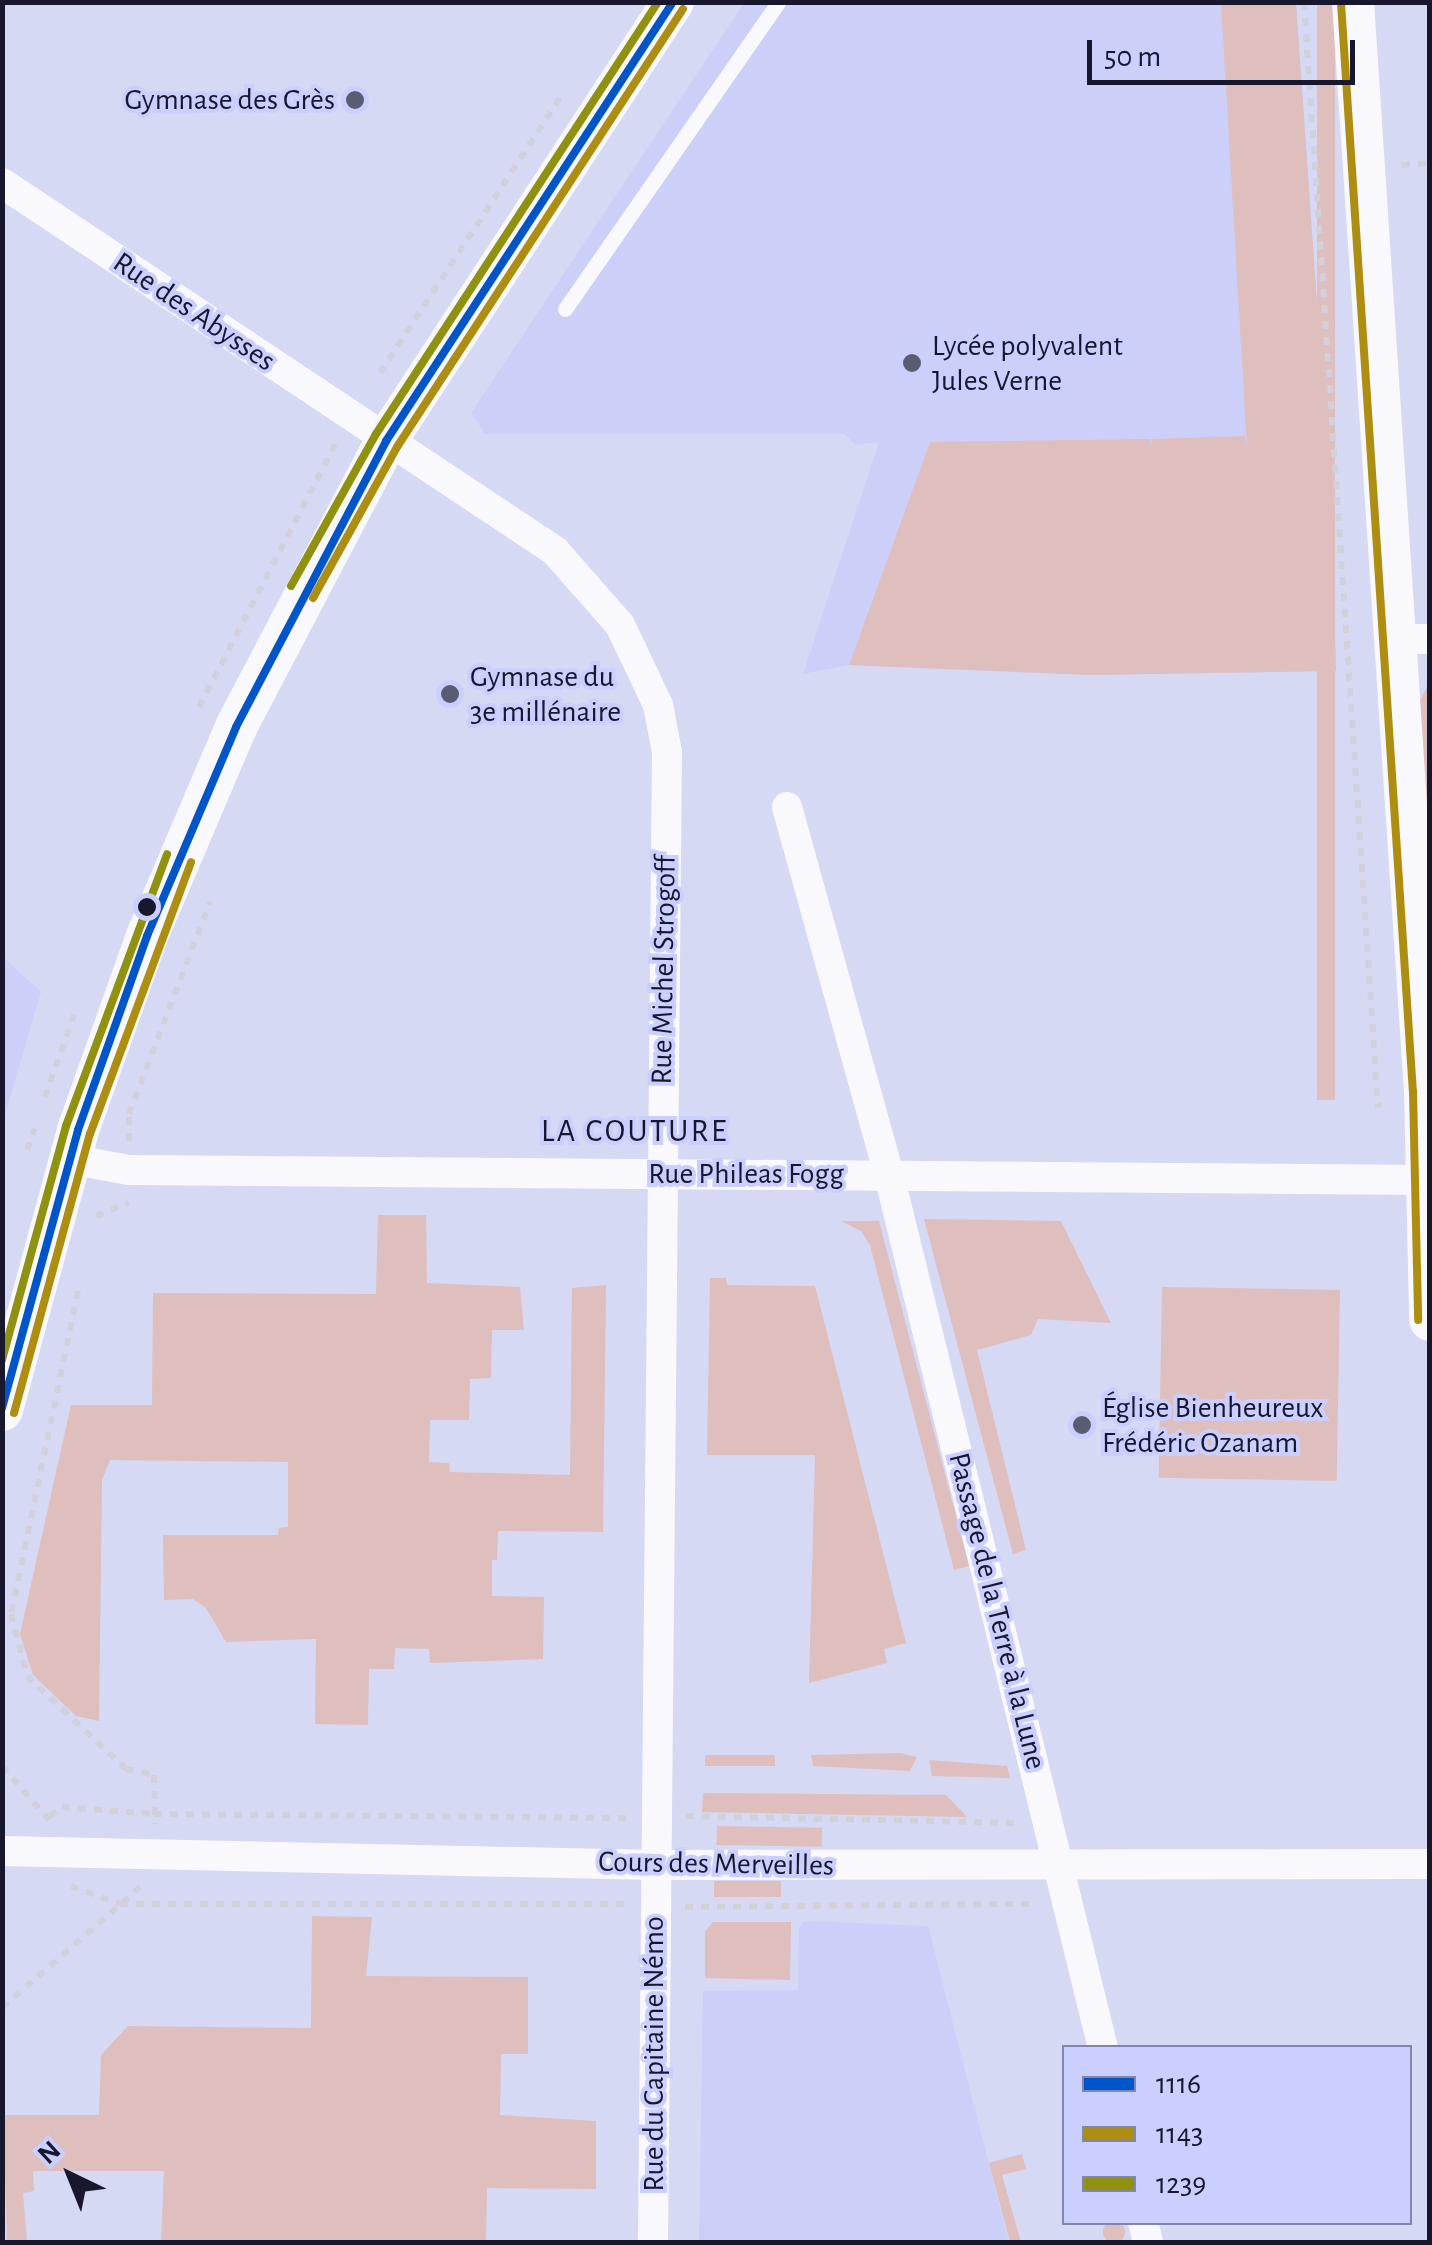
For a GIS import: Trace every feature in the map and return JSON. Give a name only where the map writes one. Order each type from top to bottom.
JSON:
[{"type":"street","points":[[2,1410],[68,1160],[146,936],[236,727],[386,441],[673,2]]},
{"type":"street","points":[[1353,2],[1412,639],[1430,1320]]},
{"type":"street","name":"Rue des Abysses","points":[[2,183],[386,441]]},
{"type":"street","name":"Rue Michel Strogoff","points":[[386,441],[532,534],[605,605],[658,705],[667,752],[656,1865]]},
{"type":"street","name":"Passage de la Terre à la Lune","points":[[787,808],[890,1175],[1062,1865],[1102,2045]]},
{"type":"street","name":"Rue Phileas Fogg","points":[[68,1160],[128,1170],[1427,1180]]},
{"type":"street","name":"Cours des Merveilles","points":[[2,1851],[155,1851],[656,1865],[1430,1864]]},
{"type":"street","name":"Rue du Capitaine Némo","points":[[652,2242],[656,1865]]},
{"type":"lane","points":[[565,309],[776,3]]},
{"type":"path","points":[[1304,2],[1378,1108]]},
{"type":"path","points":[[1401,164],[1430,164]]},
{"type":"path","points":[[92,1229],[96,1211],[129,1203],[129,1114],[210,902]]},
{"type":"path","points":[[2,2008],[150,1878],[155,1851],[154,1775],[126,1769],[27,1676],[11,1614],[80,1283]]},
{"type":"path","points":[[2,1766],[50,1816],[59,1879],[120,1904],[626,1904],[655,1914],[688,1905],[1054,1904],[1062,1865]]},
{"type":"path","points":[[50,1816],[62,1807],[154,1814],[657,1816],[1049,1823]]},
{"type":"shaded area","name":"Lycée polyvalent Jules Verne","points":[[744,3],[1296,3],[1331,503],[1336,671],[1091,675],[849,665],[803,674],[879,442],[856,445],[844,434],[485,434],[471,413]]},
{"type":"shaded area","points":[[1221,3],[1296,3],[1331,503],[1336,671],[1091,675],[849,665],[930,442],[1150,439],[1150,447],[1152,439],[1245,436],[1247,448]]},
{"type":"shaded area","points":[[1317,3],[1335,3],[1335,1100],[1317,1100]]},
{"type":"shaded area","points":[[1429,683],[1429,890],[1418,705]]},
{"type":"shaded area","points":[[3,957],[41,992],[3,1121]]},
{"type":"shaded area","points":[[378,1215],[426,1215],[427,1283],[520,1287],[524,1330],[492,1330],[491,1378],[470,1379],[469,1420],[430,1420],[429,1462],[449,1463],[450,1472],[570,1475],[572,1288],[606,1285],[603,1532],[498,1531],[497,1560],[492,1560],[492,1596],[544,1597],[543,1659],[430,1663],[429,1649],[395,1648],[394,1669],[369,1669],[368,1725],[315,1724],[316,1639],[226,1642],[206,1608],[193,1599],[164,1600],[163,1535],[278,1535],[279,1528],[288,1527],[288,1462],[110,1460],[102,1480],[99,1721],[76,1716],[33,1675],[20,1634],[71,1405],[152,1405],[153,1293],[376,1294]]},
{"type":"shaded area","points":[[924,1219],[1061,1221],[1111,1323],[1038,1319],[1031,1335],[977,1350],[1026,1550],[1013,1554]]},
{"type":"shaded area","points":[[841,1221],[879,1221],[969,1566],[954,1570],[870,1245],[861,1231]]},
{"type":"shaded area","points":[[710,1278],[726,1278],[727,1285],[815,1286],[906,1643],[884,1649],[887,1663],[809,1683],[815,1455],[707,1455]]},
{"type":"shaded area","points":[[1162,1287],[1340,1290],[1337,1481],[1159,1478]]},
{"type":"shaded area","points":[[900,1753],[917,1757],[910,1771],[813,1766],[811,1755]]},
{"type":"shaded area","points":[[705,1755],[775,1755],[775,1766],[705,1766]]},
{"type":"shaded area","points":[[929,1760],[1007,1766],[1010,1778],[932,1776]]},
{"type":"shaded area","points":[[703,1793],[946,1795],[967,1817],[702,1812]]},
{"type":"shaded area","points":[[717,1826],[822,1828],[822,1847],[717,1845]]},
{"type":"shaded area","points":[[714,1881],[781,1881],[781,1897],[714,1897]]},
{"type":"shaded area","points":[[312,1916],[372,1917],[366,1976],[528,1977],[528,2054],[501,2054],[500,2115],[596,2121],[596,2189],[487,2188],[486,2242],[161,2242],[164,2171],[33,2171],[34,2191],[23,2193],[27,2242],[7,2242],[3,2115],[99,2115],[101,2055],[128,2026],[311,2028]]},
{"type":"shaded area","points":[[805,1921],[928,1926],[1009,2242],[699,2242],[703,1991],[798,1990],[799,1928]]},
{"type":"shaded area","points":[[713,1922],[791,1922],[790,1980],[705,1978],[705,1931]]},
{"type":"shaded area","points":[[1022,2154],[1026,2169],[1002,2175],[1021,2242],[1010,2242],[989,2163]]},
{"type":"shaded area","points":[[1106,2225],[1124,2228],[1122,2240],[1106,2240]]},
{"type":"transit line","name":"1239","points":[[291,586],[376,434],[658,2]]},
{"type":"transit line","name":"1116","points":[[2,1408],[78,1130],[147,936],[236,727],[386,441],[673,2]]},
{"type":"transit line","name":"1143","points":[[1341,3],[1413,1092],[1418,1320]]},
{"type":"transit line","name":"1143","points":[[313,598],[397,447],[683,9]]},
{"type":"transit line","name":"1239","points":[[2,1360],[66,1126],[167,854]]},
{"type":"transit line","name":"1143","points":[[14,1413],[90,1134],[191,862]]},
{"type":"place","name":"Gymnase des Grès","points":[[355,100]]},
{"type":"place","name":"Lycée polyvalent Jules Verne","points":[[912,363]]},
{"type":"place","name":"Gymnase du 3e millénaire","points":[[450,694]]},
{"type":"place","name":"Église Bienheureux Frédéric Ozanam","points":[[1082,1425]]},
{"type":"district","name":"LA COUTURE","points":[[635,1131]]}]
